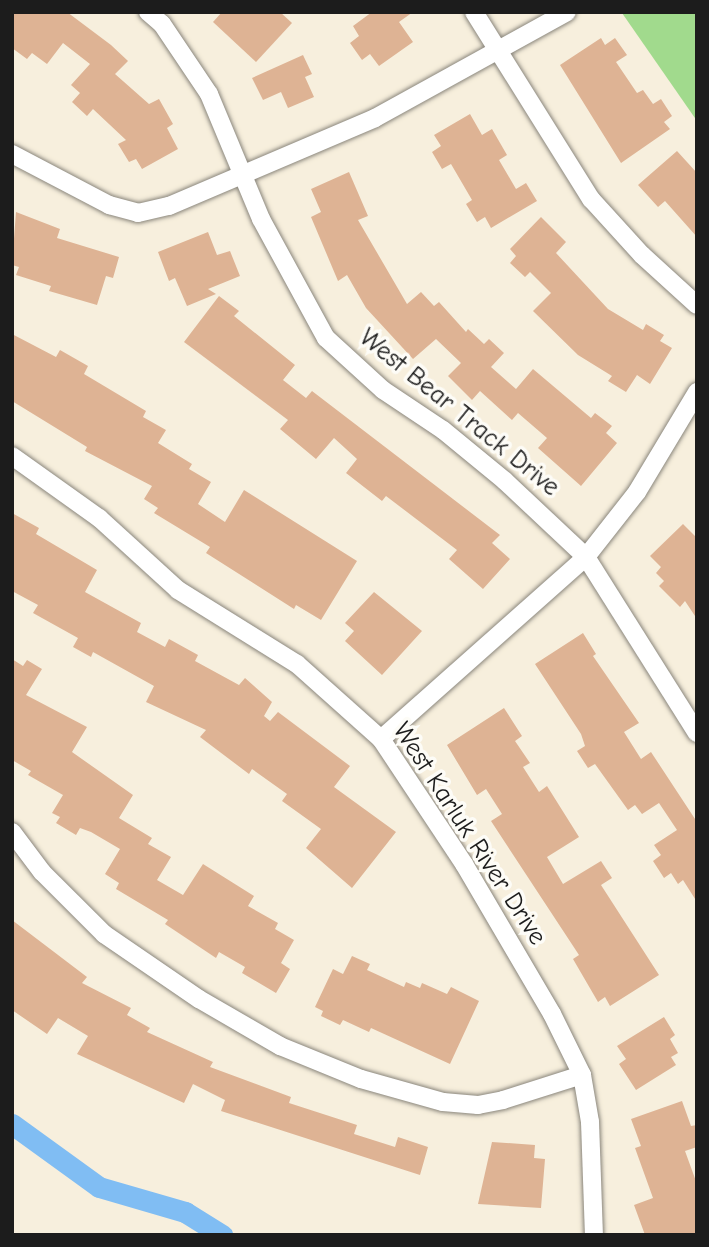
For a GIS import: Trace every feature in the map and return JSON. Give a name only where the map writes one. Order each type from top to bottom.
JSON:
[{"type":"street","name":"West Bear Track Drive","points":[[148,12],[162,24],[209,94],[244,172],[261,219],[326,338],[383,390],[443,430],[505,481],[586,557],[697,733]]},
{"type":"street","points":[[474,12],[592,199],[642,255],[697,305]]},
{"type":"street","points":[[12,155],[109,205],[138,213],[169,205],[375,118],[566,12]]},
{"type":"street","points":[[381,739],[586,557],[637,492],[697,391]]},
{"type":"street","name":"West Karluk River Drive","points":[[12,456],[99,518],[178,590],[297,664],[381,739],[464,864],[552,1014],[582,1075],[590,1122],[594,1235]]},
{"type":"street","points":[[12,832],[42,872],[104,934],[199,999],[279,1046],[361,1079],[443,1102],[490,1103],[582,1075]]},
{"type":"green space","points":[[697,12],[697,121],[622,13]]},
{"type":"building","points":[[12,12],[67,12],[111,45],[128,61],[115,74],[149,104],[159,99],[173,124],[167,128],[178,149],[142,169],[136,159],[129,162],[118,144],[126,140],[93,109],[87,116],[72,102],[80,93],[71,85],[90,64],[63,43],[47,64],[32,53],[27,59],[12,48]]},
{"type":"building","points":[[222,12],[280,12],[292,23],[256,62],[213,22]]},
{"type":"building","points":[[372,12],[413,12],[399,22],[413,42],[379,66],[370,54],[362,60],[350,43],[359,36],[353,26]]},
{"type":"building","points":[[601,38],[605,45],[615,38],[627,55],[616,62],[637,93],[643,90],[653,104],[661,99],[672,116],[664,122],[670,129],[621,163],[560,65]]},
{"type":"building","points":[[303,55],[312,74],[305,77],[314,97],[288,108],[281,92],[263,100],[252,78]]},
{"type":"building","points":[[470,114],[482,135],[492,129],[507,155],[499,160],[516,189],[526,183],[537,201],[491,228],[485,217],[477,222],[466,204],[472,200],[451,164],[442,169],[432,152],[441,146],[434,135]]},
{"type":"building","points":[[677,151],[697,173],[697,237],[665,201],[658,207],[638,185]]},
{"type":"building","points":[[349,172],[368,216],[358,220],[407,304],[421,292],[434,306],[439,302],[466,332],[468,329],[484,344],[489,339],[504,353],[491,367],[516,389],[533,369],[591,418],[595,413],[612,426],[606,433],[617,443],[581,486],[538,448],[547,438],[518,413],[512,420],[480,391],[472,400],[448,376],[461,363],[436,339],[413,359],[366,308],[347,275],[338,281],[311,217],[321,212],[311,189]]},
{"type":"building","points":[[16,212],[60,229],[57,238],[119,257],[113,278],[106,276],[97,305],[49,291],[51,286],[16,275],[19,267],[12,265]]},
{"type":"building","points":[[541,217],[566,242],[556,253],[608,309],[643,330],[646,324],[664,335],[660,341],[672,348],[650,384],[637,375],[626,392],[608,381],[612,376],[578,355],[533,311],[551,293],[530,272],[525,277],[510,263],[516,256],[510,249]]},
{"type":"building","points":[[208,232],[217,255],[230,251],[240,276],[208,289],[216,294],[187,306],[175,278],[169,281],[158,252]]},
{"type":"building","points":[[219,296],[239,311],[234,316],[295,365],[283,380],[306,398],[312,391],[500,535],[492,543],[510,559],[483,589],[449,559],[457,550],[386,496],[382,501],[346,473],[357,459],[334,438],[316,459],[280,429],[288,420],[184,342]]},
{"type":"building","points":[[12,334],[56,357],[60,350],[88,366],[84,374],[146,411],[143,417],[166,430],[158,443],[192,464],[189,469],[211,482],[198,504],[225,522],[244,490],[357,561],[321,620],[296,605],[294,609],[206,553],[210,547],[154,513],[158,508],[144,499],[152,486],[85,451],[87,447],[12,401]]},
{"type":"building","points":[[12,513],[39,528],[36,534],[97,570],[85,592],[141,623],[137,632],[165,647],[169,639],[198,655],[195,661],[239,685],[245,678],[272,702],[264,716],[270,721],[278,712],[350,766],[334,787],[396,832],[352,888],[306,848],[321,829],[282,801],[287,794],[252,769],[249,774],[200,737],[206,730],[146,702],[154,686],[93,652],[91,657],[73,647],[78,638],[33,613],[38,605],[12,591]]},
{"type":"building","points":[[683,524],[697,538],[697,619],[685,601],[680,607],[659,586],[664,581],[656,573],[661,567],[650,556]]},
{"type":"building","points":[[374,592],[422,631],[382,675],[345,641],[354,631],[345,623]]},
{"type":"building","points":[[583,633],[596,654],[593,656],[639,723],[624,732],[641,759],[651,752],[697,822],[697,902],[683,880],[678,884],[671,873],[664,878],[653,861],[661,855],[654,845],[677,830],[659,803],[642,814],[635,805],[628,810],[595,764],[588,768],[577,751],[585,746],[581,734],[535,664]]},
{"type":"building","points":[[12,659],[23,666],[27,660],[42,669],[26,695],[87,727],[72,752],[133,795],[119,818],[152,838],[148,844],[171,857],[157,880],[183,895],[203,864],[254,896],[248,906],[278,923],[275,929],[294,940],[281,963],[290,969],[276,993],[242,973],[245,967],[219,952],[216,958],[165,924],[168,920],[116,889],[119,883],[105,874],[120,849],[91,832],[80,828],[76,835],[56,823],[60,817],[52,813],[63,795],[28,775],[31,771],[12,760]]},
{"type":"building","points":[[504,708],[522,736],[515,741],[530,763],[523,767],[539,792],[547,786],[579,837],[547,857],[563,884],[601,861],[612,878],[601,885],[659,975],[610,1006],[605,997],[598,1002],[573,959],[579,955],[491,821],[502,814],[486,789],[477,795],[447,745]]},
{"type":"building","points":[[12,920],[87,977],[82,983],[131,1008],[127,1015],[150,1028],[147,1032],[213,1062],[210,1067],[291,1097],[289,1103],[357,1125],[354,1134],[395,1147],[398,1137],[428,1147],[420,1175],[221,1111],[225,1100],[193,1084],[184,1103],[77,1054],[88,1036],[58,1018],[47,1034],[12,1010]]},
{"type":"building","points":[[352,956],[370,964],[367,970],[404,987],[406,982],[420,988],[422,983],[447,994],[451,987],[479,1001],[450,1064],[371,1028],[369,1032],[343,1020],[340,1025],[321,1016],[323,1011],[315,1007],[333,969],[343,974]]},
{"type":"building","points":[[664,1017],[675,1035],[670,1039],[678,1053],[671,1057],[676,1065],[636,1090],[619,1064],[626,1059],[617,1046]]},
{"type":"building","points":[[682,1101],[691,1126],[697,1125],[697,1147],[685,1151],[697,1184],[697,1235],[645,1235],[634,1205],[653,1198],[635,1148],[641,1146],[631,1119]]},
{"type":"building","points":[[492,1142],[535,1145],[534,1158],[545,1159],[541,1208],[478,1204]]},
{"type":"waterway","points":[[12,1124],[99,1187],[185,1212],[222,1235]]}]
